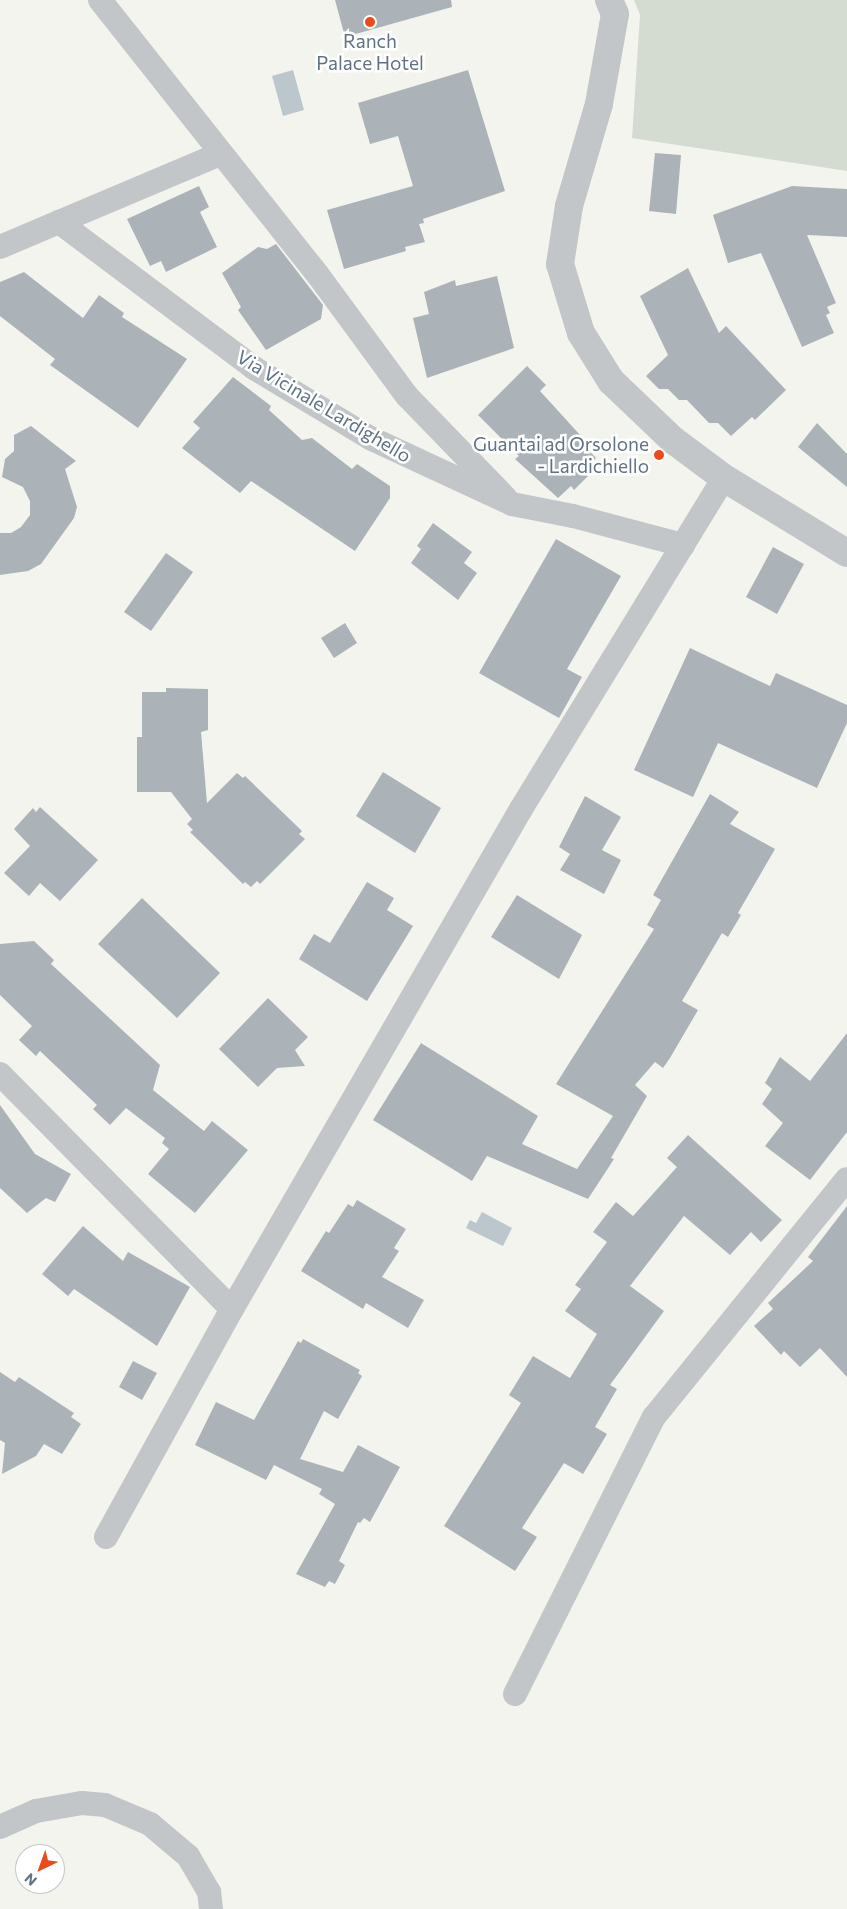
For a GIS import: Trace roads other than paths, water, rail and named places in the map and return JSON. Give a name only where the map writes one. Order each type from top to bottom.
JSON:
[{"type":"street","points":[[100,0],[162,74],[220,154],[312,267],[407,396],[512,504]]},
{"type":"street","points":[[609,0],[615,14],[599,104],[569,206],[560,264],[581,333],[611,381],[673,440],[724,478],[847,552]]},
{"type":"street","points":[[0,247],[220,154]]},
{"type":"street","name":"Via Vicinale Lardighello","points":[[59,222],[254,368],[370,438],[512,504],[573,516],[683,545]]},
{"type":"street","points":[[106,1537],[232,1309],[521,809],[724,478]]},
{"type":"street","points":[[0,1074],[232,1309]]},
{"type":"street","points":[[515,1694],[654,1417],[847,1179]]},
{"type":"street","points":[[0,1827],[36,1811],[82,1803],[105,1805],[150,1824],[188,1856],[210,1892],[212,1909]]},
{"type":"place","name":"Ranch Palace Hotel","points":[[370,22]]},
{"type":"place","name":"Guantai ad Orsolone - Lardichiello","points":[[659,455]]}]
